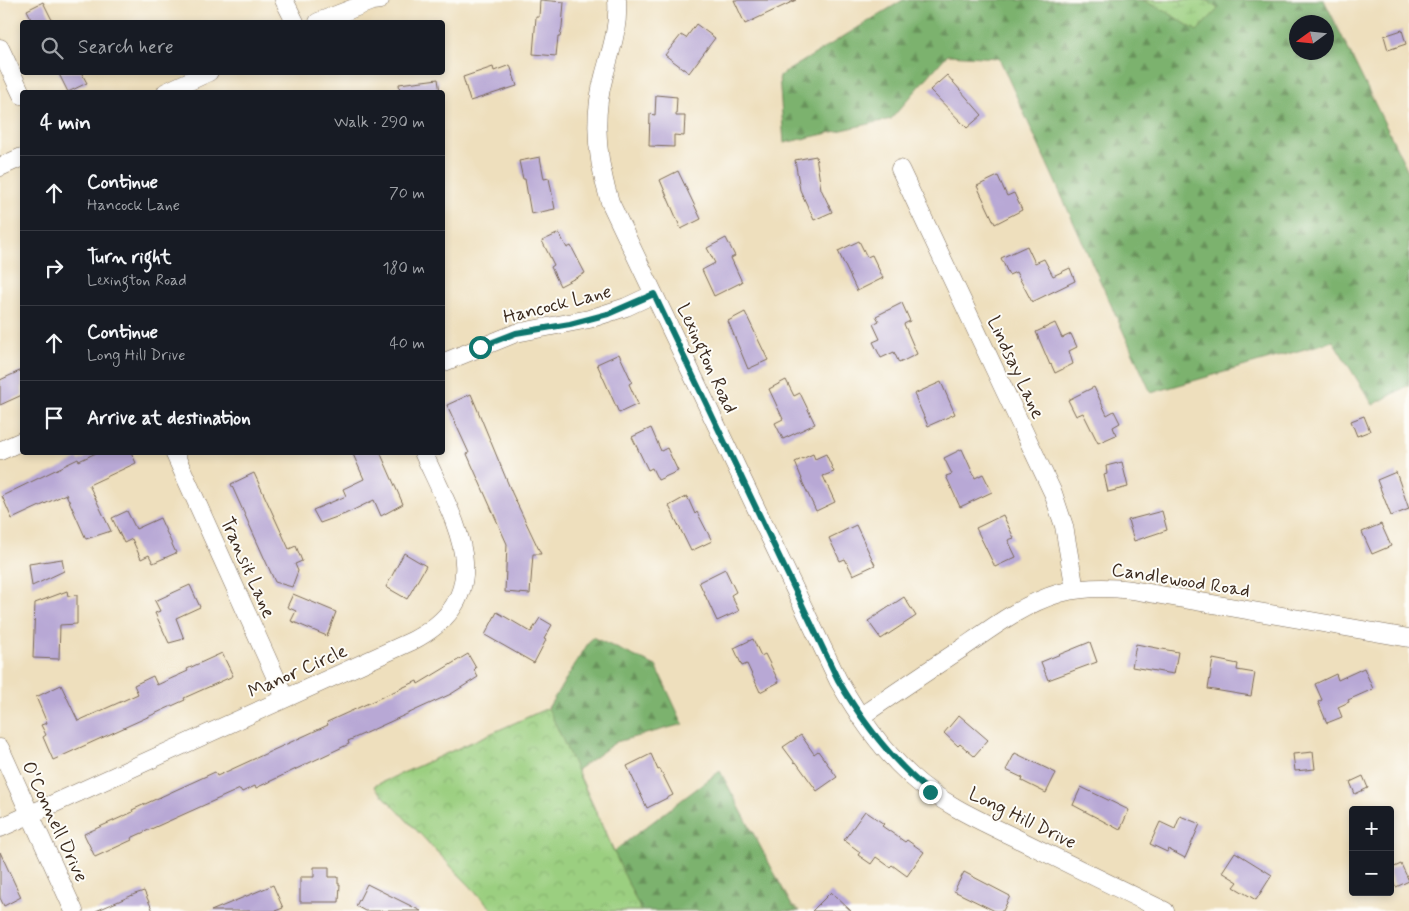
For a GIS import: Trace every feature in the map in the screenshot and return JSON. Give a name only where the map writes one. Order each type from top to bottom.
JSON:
[{"type":"street","points":[[284,0],[294,20]]},
{"type":"street","points":[[323,20],[372,1],[380,0]]},
{"type":"street","name":"Lexington Road","points":[[617,0],[615,39],[604,76],[597,118],[599,160],[610,202],[838,680],[860,716]]},
{"type":"street","points":[[0,48],[20,91]]},
{"type":"street","points":[[170,90],[203,75]]},
{"type":"street","points":[[0,167],[20,158]]},
{"type":"street","name":"Lindsay Lane","points":[[900,169],[1053,493],[1064,526],[1075,590]]},
{"type":"street","name":"Hancock Lane","points":[[445,362],[516,333],[589,319],[626,307],[654,294]]},
{"type":"street","points":[[0,451],[20,442]]},
{"type":"street","name":"Transit Lane","points":[[175,455],[285,698]]},
{"type":"street","name":"Manor Circle","points":[[0,828],[424,635],[444,618],[462,592],[464,558],[459,532],[424,455]]},
{"type":"street","name":"Candlewood Road","points":[[860,716],[1009,617],[1042,600],[1075,590],[1096,588],[1132,590],[1409,638]]},
{"type":"street","name":"Long Hill Drive","points":[[860,716],[877,740],[911,776],[930,792],[950,805],[1164,911]]},
{"type":"street","name":"O'Connell Drive","points":[[0,748],[74,911]]},
{"type":"green space","points":[[903,0],[1324,0],[1331,15],[1289,15],[1289,60],[1334,60],[1334,20],[1409,173],[1409,385],[1373,405],[1333,341],[1151,393],[999,58],[947,55],[891,119],[784,143],[779,76]]},
{"type":"green space","points":[[1142,0],[1207,0],[1218,9],[1197,31],[1165,11]]},
{"type":"green space","points":[[592,637],[656,666],[683,724],[616,742],[577,770],[614,851],[720,771],[792,906],[800,911],[494,911],[374,786],[548,708]]},
{"type":"green space","points":[[548,708],[641,911],[494,911],[374,786]]},
{"type":"building","points":[[540,0],[564,2],[562,27],[560,37],[558,37],[556,56],[533,54],[536,17],[539,17]]},
{"type":"building","points":[[734,0],[796,0],[745,24]]},
{"type":"building","points":[[43,2],[52,20],[32,20],[27,10]]},
{"type":"building","points":[[696,24],[715,38],[689,73],[665,55],[681,35],[686,38]]},
{"type":"building","points":[[1402,30],[1406,44],[1388,50],[1384,36]]},
{"type":"building","points":[[510,65],[517,86],[470,101],[463,77],[493,67],[494,71]]},
{"type":"building","points":[[60,75],[83,75],[87,83],[72,90],[67,90]]},
{"type":"building","points":[[947,75],[982,115],[967,128],[930,90]]},
{"type":"building","points":[[438,79],[440,90],[400,90],[399,84]]},
{"type":"building","points":[[656,95],[677,97],[676,116],[685,116],[684,136],[674,135],[674,147],[649,146],[650,114],[655,115]]},
{"type":"building","points":[[816,156],[821,189],[832,212],[814,220],[800,190],[795,160]]},
{"type":"building","points":[[540,157],[544,179],[549,178],[555,209],[531,214],[525,179],[523,179],[519,161]]},
{"type":"building","points":[[678,171],[701,219],[681,229],[660,180]]},
{"type":"building","points":[[998,176],[1007,196],[1014,193],[1022,210],[995,224],[977,186]]},
{"type":"building","points":[[559,233],[567,248],[571,246],[585,273],[560,286],[551,267],[554,265],[542,241]]},
{"type":"building","points":[[726,238],[735,256],[731,258],[742,282],[714,296],[702,270],[715,263],[707,248]]},
{"type":"building","points":[[859,241],[867,257],[872,255],[883,278],[857,291],[838,251]]},
{"type":"building","points":[[1027,246],[1035,263],[1044,259],[1053,276],[1070,268],[1075,281],[1032,302],[1016,272],[1009,275],[1001,258]]},
{"type":"building","points":[[902,303],[910,321],[904,324],[917,354],[899,363],[894,352],[881,358],[873,342],[880,339],[873,324],[879,321],[876,316]]},
{"type":"building","points":[[745,312],[768,360],[748,369],[728,321]]},
{"type":"building","points":[[1055,323],[1062,338],[1071,334],[1077,347],[1069,351],[1073,364],[1055,373],[1036,332]]},
{"type":"building","points":[[619,354],[632,382],[629,384],[638,404],[619,413],[597,364]]},
{"type":"building","points":[[20,371],[20,396],[0,405],[0,380]]},
{"type":"building","points":[[786,380],[794,396],[800,393],[815,424],[783,439],[775,423],[783,419],[769,389]]},
{"type":"building","points":[[941,382],[955,414],[928,426],[914,394]]},
{"type":"building","points":[[1094,387],[1107,415],[1114,411],[1120,423],[1113,427],[1116,435],[1098,443],[1083,413],[1076,416],[1068,400]]},
{"type":"building","points":[[471,394],[512,493],[541,554],[533,554],[530,594],[505,592],[507,544],[447,405]]},
{"type":"building","points":[[1364,416],[1370,431],[1357,436],[1351,421]]},
{"type":"building","points":[[651,428],[661,451],[667,448],[678,471],[658,480],[652,468],[648,470],[632,437]]},
{"type":"building","points":[[962,449],[975,478],[983,474],[992,492],[960,507],[946,476],[952,474],[944,458]]},
{"type":"building","points":[[813,454],[815,459],[826,454],[834,472],[823,476],[835,502],[816,511],[795,462]]},
{"type":"building","points":[[92,455],[132,455],[136,463],[89,485],[111,531],[86,539],[66,494],[12,519],[2,496],[78,459],[79,461]]},
{"type":"building","points":[[353,455],[381,455],[403,504],[381,516],[374,500],[345,514],[320,523],[313,510],[346,496],[343,489],[364,479]]},
{"type":"building","points":[[1122,462],[1128,487],[1108,492],[1104,475],[1107,474],[1106,466]]},
{"type":"building","points":[[1396,472],[1409,509],[1391,516],[1377,480]]},
{"type":"building","points":[[254,473],[289,549],[296,546],[302,561],[295,564],[298,571],[292,587],[275,582],[231,484]]},
{"type":"building","points":[[687,496],[695,514],[697,512],[712,541],[691,551],[669,506]]},
{"type":"building","points":[[127,511],[136,529],[160,518],[176,553],[153,563],[149,555],[141,559],[132,539],[124,543],[112,518]]},
{"type":"building","points":[[1162,511],[1167,530],[1134,541],[1128,520]]},
{"type":"building","points":[[1003,515],[1014,538],[1008,540],[1016,557],[995,567],[976,528]]},
{"type":"building","points":[[1381,524],[1391,546],[1372,554],[1362,532]]},
{"type":"building","points":[[856,525],[875,565],[853,575],[845,559],[840,561],[829,538]]},
{"type":"building","points":[[404,553],[426,566],[407,599],[386,587]]},
{"type":"building","points":[[62,559],[64,571],[32,586],[29,564]]},
{"type":"building","points":[[725,569],[736,592],[731,595],[739,611],[717,621],[699,582]]},
{"type":"building","points":[[190,585],[200,607],[176,618],[184,639],[169,643],[155,613],[160,611],[155,601]]},
{"type":"building","points":[[67,591],[68,596],[77,595],[77,624],[60,625],[59,659],[33,658],[35,603]]},
{"type":"building","points":[[293,594],[336,612],[327,636],[291,621],[296,611],[287,607]]},
{"type":"building","points":[[904,597],[916,616],[881,639],[868,621]]},
{"type":"building","points":[[497,612],[531,632],[540,618],[552,625],[534,663],[485,635]]},
{"type":"building","points":[[753,639],[761,656],[765,654],[779,682],[760,692],[747,664],[742,666],[734,648]]},
{"type":"building","points":[[1090,642],[1097,662],[1048,680],[1041,662]]},
{"type":"building","points":[[1136,644],[1178,652],[1174,674],[1132,667]]},
{"type":"building","points":[[222,653],[233,676],[53,760],[43,737],[46,735],[41,725],[47,723],[36,697],[61,685],[78,721],[138,694],[134,685],[153,676],[157,685]]},
{"type":"building","points":[[468,654],[476,668],[474,670],[478,677],[451,694],[348,741],[349,744],[256,788],[255,786],[242,792],[240,789],[131,838],[132,840],[95,857],[84,834],[215,772],[217,776],[328,725],[327,722],[417,681],[418,684]]},
{"type":"building","points":[[1213,659],[1238,664],[1237,670],[1255,673],[1251,696],[1208,689]]},
{"type":"building","points":[[1364,668],[1373,689],[1348,700],[1349,702],[1338,707],[1342,717],[1327,723],[1318,702],[1322,700],[1315,684],[1336,674],[1338,680]]},
{"type":"building","points":[[959,715],[988,740],[974,756],[960,744],[958,746],[944,733]]},
{"type":"building","points":[[801,735],[814,754],[818,751],[837,777],[817,791],[783,747]]},
{"type":"building","points":[[1313,752],[1315,769],[1295,771],[1293,754]]},
{"type":"building","points":[[1015,753],[1056,773],[1046,793],[1022,781],[1023,778],[1006,770]]},
{"type":"building","points":[[651,754],[673,795],[647,808],[627,766]]},
{"type":"building","points":[[1363,776],[1368,788],[1355,794],[1350,782]]},
{"type":"building","points":[[1081,787],[1129,810],[1120,830],[1073,805]]},
{"type":"building","points":[[865,811],[905,842],[907,840],[924,852],[907,876],[892,865],[890,867],[876,857],[871,864],[858,855],[860,852],[844,840]]},
{"type":"building","points":[[1180,816],[1200,824],[1185,858],[1168,849],[1167,852],[1150,844],[1160,822],[1175,829]]},
{"type":"building","points":[[0,852],[21,897],[4,906],[0,898]]},
{"type":"building","points":[[1235,852],[1272,875],[1256,900],[1234,887],[1238,882],[1222,872]]},
{"type":"building","points":[[1401,864],[1409,881],[1396,887],[1394,883],[1394,867]]},
{"type":"building","points":[[314,867],[329,867],[329,877],[338,877],[338,884],[340,884],[339,902],[300,902],[300,877],[314,877]]},
{"type":"building","points":[[964,872],[1010,896],[1003,911],[995,911],[954,891]]},
{"type":"building","points":[[367,884],[421,911],[365,911],[356,906]]},
{"type":"building","points":[[273,885],[283,908],[275,911],[211,911]]},
{"type":"building","points":[[144,891],[153,911],[96,911],[135,894]]},
{"type":"building","points":[[831,892],[851,911],[812,911]]},
{"type":"route","points":[[480,347],[516,333],[570,324],[608,314],[654,294],[849,700],[877,740],[911,776],[930,792]]}]
